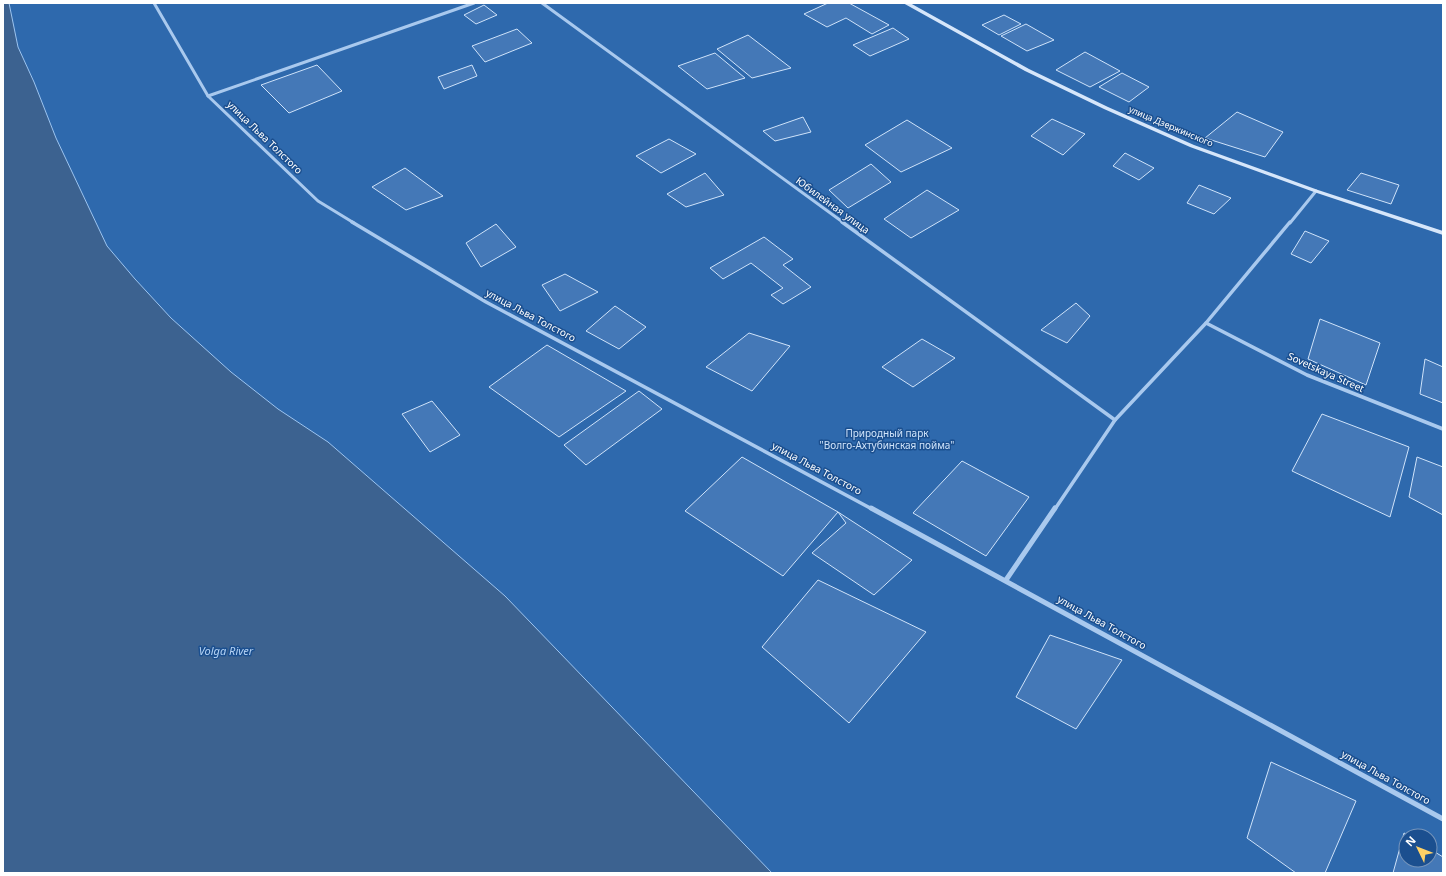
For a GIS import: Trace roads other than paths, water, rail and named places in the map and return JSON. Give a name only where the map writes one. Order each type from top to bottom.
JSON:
[{"type":"street","name":"улица Льва Толстого","points":[[154,3],[208,96],[318,201],[486,302],[1006,580],[1443,818]]},
{"type":"street","points":[[208,96],[474,3]]},
{"type":"street","name":"Юбилейная улица","points":[[542,3],[1116,420]]},
{"type":"street","name":"улица Дзержинского","points":[[906,3],[1027,70],[1106,108],[1192,146],[1316,191],[1443,232]]},
{"type":"street","points":[[1006,580],[1116,420],[1206,323],[1316,191]]},
{"type":"street","name":"Sovetskaya Street","points":[[1206,323],[1308,375],[1443,429]]},
{"type":"water","name":"Volga River","points":[[3,3],[9,3],[18,47],[34,82],[56,138],[107,246],[135,279],[171,318],[231,372],[278,409],[328,442],[505,596],[772,873],[3,873]]},
{"type":"park label","name":"Природный парк \"Волго-Ахтубинская пойма\"","points":[[887,438]]}]
